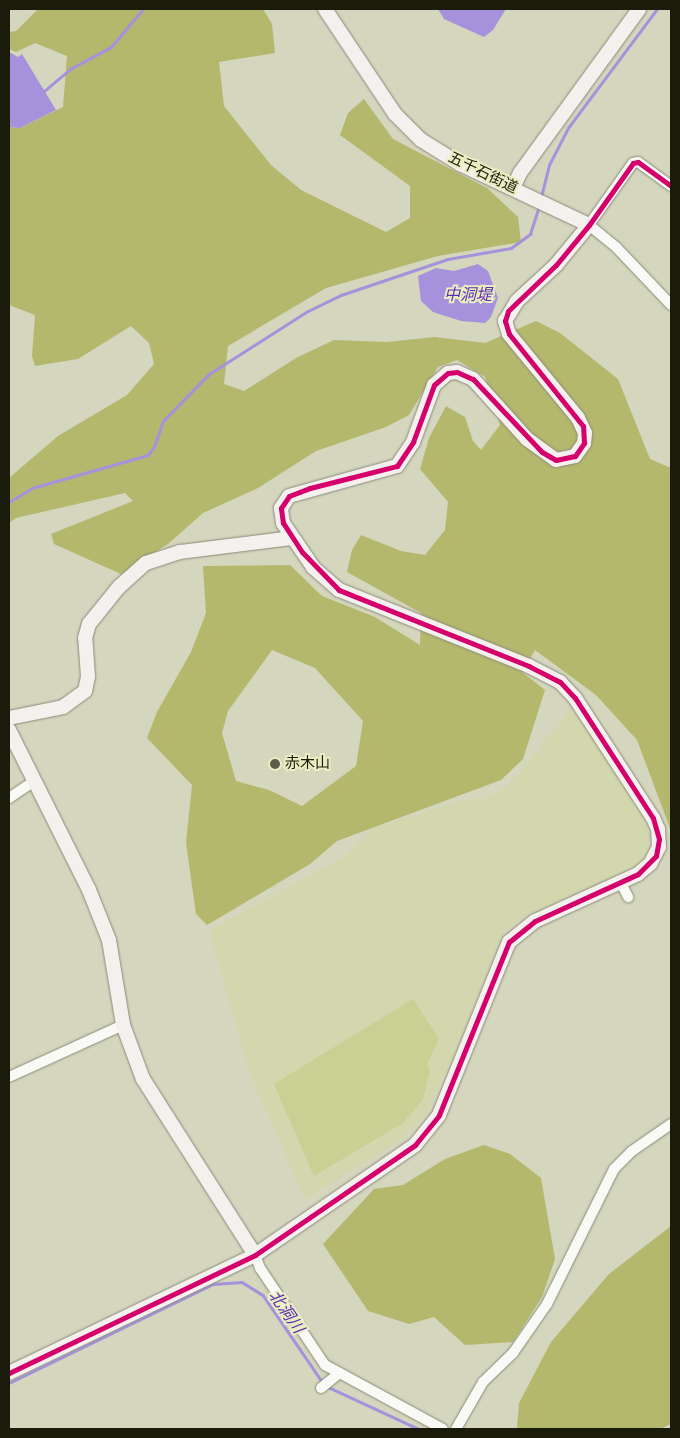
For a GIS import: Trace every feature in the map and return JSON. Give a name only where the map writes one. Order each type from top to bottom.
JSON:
[{"type":"street","name":"五千石街道","points":[[325,9],[408,130],[435,150],[590,225],[616,247],[671,305]]},
{"type":"street","points":[[513,188],[520,172],[639,9]]},
{"type":"street","points":[[9,1373],[255,1254],[415,1145],[430,1129],[439,1115],[509,942],[535,921],[638,874],[656,856],[658,829],[575,698],[560,682],[529,666],[339,590],[313,567],[292,538],[283,523],[280,508],[290,496],[310,488],[396,466],[413,442],[434,385],[448,373],[457,372],[473,380],[527,439],[550,457],[565,460],[581,450],[584,443],[583,426],[509,334],[505,321],[517,300],[556,265],[590,225],[633,163],[638,162],[671,186]]},
{"type":"street","points":[[9,718],[63,707],[85,691],[88,677],[85,638],[89,624],[119,588],[146,563],[180,552],[292,538]]},
{"type":"street","points":[[9,730],[33,782],[90,890],[109,940],[123,1025],[143,1078],[255,1254],[297,1325],[325,1365],[338,1374],[443,1429]]},
{"type":"street","points":[[9,798],[33,782]]},
{"type":"street","points":[[621,883],[628,897]]},
{"type":"street","points":[[9,1077],[123,1025]]},
{"type":"street","points":[[456,1429],[483,1382],[513,1353],[547,1304],[614,1169],[632,1151],[671,1124]]},
{"type":"street","points":[[321,1388],[338,1374]]},
{"type":"shaded area","points":[[572,707],[637,806],[649,835],[648,852],[640,862],[619,875],[527,915],[509,926],[501,935],[462,1036],[428,1110],[418,1124],[392,1146],[305,1199],[251,1076],[209,931],[344,857],[372,829],[459,801],[488,798],[511,783]]},
{"type":"shaded area","points":[[413,999],[439,1039],[427,1064],[430,1071],[423,1099],[403,1123],[314,1176],[274,1084]]},
{"type":"green space","points":[[38,9],[263,9],[272,24],[275,53],[219,62],[224,106],[271,165],[301,190],[386,232],[410,218],[410,186],[340,135],[348,113],[364,99],[393,139],[487,188],[518,217],[521,242],[438,256],[326,288],[228,346],[224,384],[244,391],[296,358],[334,340],[387,342],[435,337],[485,343],[536,321],[560,333],[618,379],[650,459],[671,468],[671,831],[637,740],[596,695],[535,650],[522,672],[545,690],[523,759],[501,780],[337,841],[310,864],[207,925],[196,914],[186,843],[192,785],[147,738],[157,712],[191,652],[206,613],[203,566],[290,565],[322,596],[375,617],[420,645],[421,613],[347,572],[352,550],[361,535],[401,551],[425,555],[445,530],[448,502],[420,469],[429,438],[446,406],[465,417],[473,441],[481,450],[500,425],[485,377],[457,360],[438,367],[409,415],[386,427],[316,451],[258,488],[203,513],[168,544],[121,574],[54,544],[51,534],[133,501],[125,493],[16,518],[9,523],[9,478],[58,436],[127,395],[154,364],[149,343],[131,326],[78,359],[35,366],[32,356],[35,315],[9,305],[9,127],[20,128],[63,107],[67,56],[35,43],[16,52],[9,49],[9,32],[16,31]],"holes":[[[272,650],[315,668],[363,721],[356,766],[302,806],[269,790],[236,781],[222,733],[228,711]]]},
{"type":"green space","points":[[484,1145],[510,1154],[541,1178],[555,1259],[542,1297],[513,1342],[465,1345],[434,1317],[409,1324],[368,1311],[323,1244],[374,1189],[403,1185],[445,1159]]},
{"type":"green space","points":[[671,1226],[671,1424],[660,1429],[517,1429],[519,1403],[551,1342],[609,1274]]},
{"type":"water","points":[[438,9],[506,9],[493,30],[484,37],[444,19]]},
{"type":"water","points":[[9,52],[18,57],[22,54],[56,110],[20,128],[9,127]]},
{"type":"water","name":"中洞堤","points":[[478,264],[488,271],[498,298],[491,317],[485,323],[461,321],[433,312],[421,301],[418,276],[436,268],[454,271]]},
{"type":"waterway","points":[[43,92],[72,68],[111,47],[143,9]]},
{"type":"waterway","points":[[541,197],[549,165],[568,128],[657,9]]},
{"type":"waterway","points":[[9,502],[32,488],[148,455],[154,447],[163,421],[209,374],[308,311],[341,295],[448,259],[511,248],[530,234],[539,207]]},
{"type":"waterway","name":"北洞川","points":[[9,1383],[213,1284],[242,1282],[263,1295],[323,1383]]},
{"type":"waterway","name":"北洞川","points":[[328,1387],[419,1429]]},
{"type":"cycle path","points":[[9,1373],[255,1255],[415,1145],[439,1115],[509,942],[535,921],[638,874],[656,856],[659,839],[653,818],[575,698],[560,682],[529,666],[339,590],[302,552],[283,523],[281,508],[289,496],[310,488],[397,466],[413,442],[434,385],[448,373],[457,372],[473,379],[542,452],[556,460],[575,456],[584,443],[583,426],[509,334],[505,321],[508,311],[556,265],[589,225],[633,163],[638,162],[671,186]]},
{"type":"place","name":"赤木山","points":[[275,764]]}]
